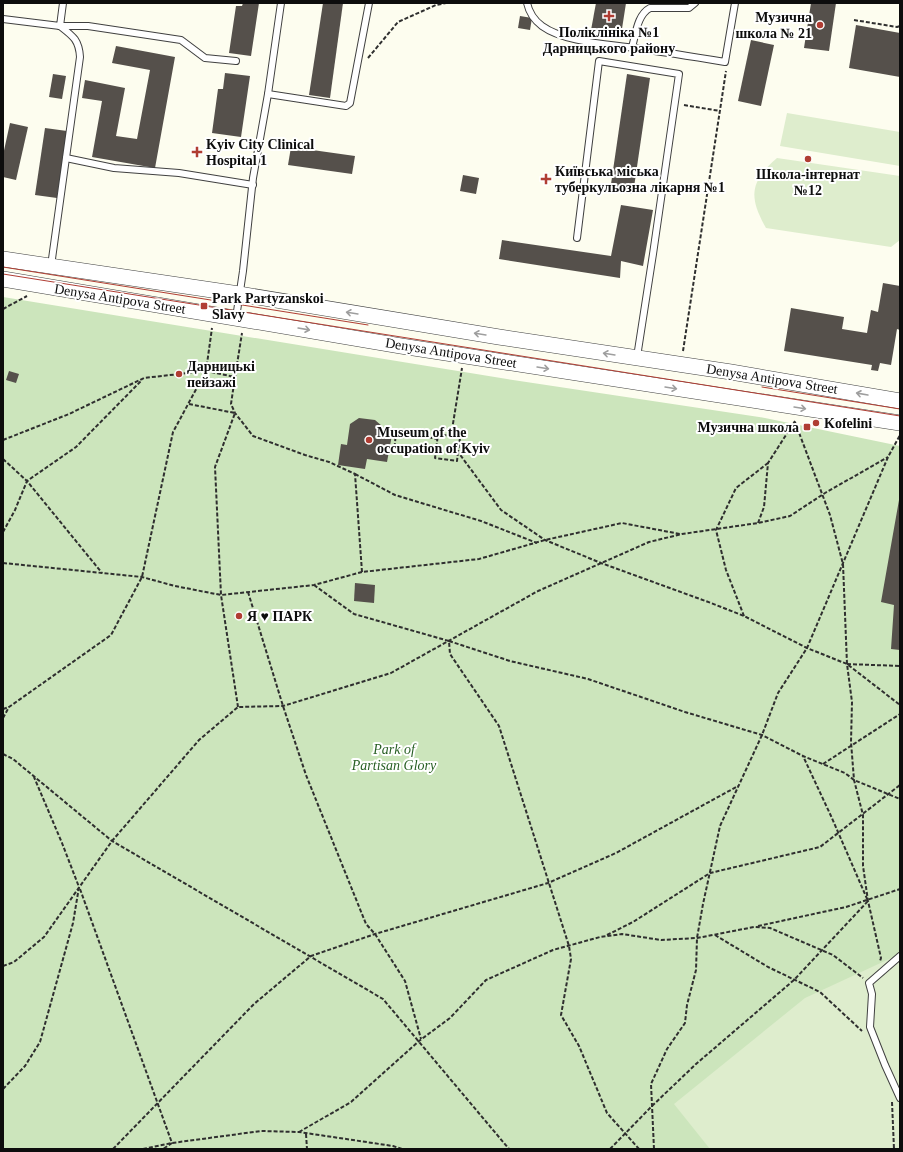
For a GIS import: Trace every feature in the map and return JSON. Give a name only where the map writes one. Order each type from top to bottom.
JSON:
[{"type":"street","name":"Denysa Antipova Street","points":[[3,259],[239,294],[900,401]]},
{"type":"street","name":"Denysa Antipova Street","points":[[3,279],[239,324],[401,346],[900,424]]},
{"type":"lane","points":[[60,26],[64,3]]},
{"type":"lane","points":[[239,324],[239,294],[253,185],[281,3]]},
{"type":"lane","points":[[268,94],[346,106],[350,103],[369,3]]},
{"type":"lane","points":[[527,3],[530,13],[535,20],[554,32],[567,36],[598,43],[725,62],[735,3]]},
{"type":"lane","points":[[632,47],[640,18],[644,11],[650,8],[689,8],[695,3]]},
{"type":"lane","points":[[3,19],[60,26],[88,26],[181,40],[205,58],[236,61]]},
{"type":"lane","points":[[51,266],[80,57],[79,45],[73,36],[60,26]]},
{"type":"lane","points":[[577,238],[599,61],[679,74],[637,359]]},
{"type":"lane","points":[[66,158],[114,168],[179,174],[253,185]]},
{"type":"lane","points":[[900,956],[869,983],[872,994],[870,1026],[877,1046],[900,1098]]},
{"type":"path","points":[[356,71],[398,22],[436,5],[446,3]]},
{"type":"path","points":[[854,20],[897,27],[900,26]]},
{"type":"path","points":[[682,354],[720,111],[726,69],[725,62]]},
{"type":"path","points":[[674,103],[720,111]]},
{"type":"path","points":[[3,309],[33,293]]},
{"type":"path","points":[[239,324],[235,377],[230,404],[253,436],[305,455],[330,462],[395,495],[481,521],[537,542]]},
{"type":"path","points":[[3,710],[111,635],[142,577],[173,432],[206,371],[213,325]]},
{"type":"path","points":[[451,436],[463,362]]},
{"type":"path","points":[[3,440],[69,414],[144,378],[206,371],[235,377]]},
{"type":"path","points":[[3,532],[15,510],[26,481],[76,447],[144,378]]},
{"type":"path","points":[[188,404],[235,413]]},
{"type":"path","points":[[235,413],[215,467],[221,595],[238,708]]},
{"type":"path","points":[[744,616],[726,570],[716,530],[736,488],[768,463],[798,416]]},
{"type":"path","points":[[795,422],[830,515],[843,564],[847,664],[852,702],[851,746],[854,780],[863,815],[863,866],[868,901],[882,958],[878,964]]},
{"type":"path","points":[[394,453],[396,432],[438,439]]},
{"type":"path","points":[[438,434],[451,436],[460,438],[457,461],[435,458],[438,434]]},
{"type":"path","points":[[654,1149],[651,1084],[667,1049],[685,1023],[687,1005],[696,970],[697,938],[720,826],[762,735],[778,693],[808,648],[888,456],[900,436]]},
{"type":"path","points":[[458,452],[501,510],[545,540],[601,563],[711,602],[744,616],[808,648],[847,664],[900,705]]},
{"type":"path","points":[[3,966],[14,962],[44,937],[112,841],[199,740],[238,708],[283,706],[391,673],[538,591],[649,542],[682,534],[758,523],[790,516],[822,495],[888,456]]},
{"type":"path","points":[[3,460],[26,481],[102,573]]},
{"type":"path","points":[[758,523],[764,507],[768,463]]},
{"type":"path","points":[[355,474],[362,572]]},
{"type":"path","points":[[3,563],[142,577],[175,586],[221,595],[314,585],[362,572],[479,559],[537,542],[622,523],[682,534]]},
{"type":"path","points":[[314,585],[354,614],[510,660],[588,679],[685,712],[762,735],[803,756],[845,773],[854,780],[900,799]]},
{"type":"path","points":[[248,592],[306,775],[366,924],[375,934],[405,981],[420,1040]]},
{"type":"path","points":[[449,641],[450,654],[499,726],[569,946],[571,959],[561,1015],[579,1046],[607,1113],[639,1149]]},
{"type":"path","points":[[847,664],[900,666]]},
{"type":"path","points":[[3,718],[9,707]]},
{"type":"path","points":[[823,764],[900,714]]},
{"type":"path","points":[[3,754],[13,759],[112,841],[383,999],[420,1040],[509,1149]]},
{"type":"path","points":[[803,756],[839,833],[868,901]]},
{"type":"path","points":[[34,776],[79,887],[172,1143]]},
{"type":"path","points":[[113,1149],[254,1004],[311,956],[375,934],[548,882],[616,853],[739,786]]},
{"type":"path","points":[[604,936],[633,922],[710,873],[820,848],[900,786]]},
{"type":"path","points":[[3,1089],[25,1066],[40,1042],[73,923],[79,887]]},
{"type":"path","points":[[299,1132],[351,1102],[420,1040],[450,1018],[486,980],[553,950],[604,936],[622,934],[661,940],[697,938],[715,935],[846,907],[868,901],[900,889]]},
{"type":"path","points":[[610,1149],[696,1064],[794,980],[868,901]]},
{"type":"path","points":[[754,927],[770,928],[833,955],[869,983]]},
{"type":"path","points":[[715,935],[768,967],[820,992],[877,1046]]},
{"type":"path","points":[[891,1079],[894,1149]]},
{"type":"path","points":[[144,1149],[172,1143],[261,1131],[299,1132],[393,1146],[402,1149]]},
{"type":"path","points":[[306,1134],[307,1149]]},
{"type":"path","points":[[163,1149],[172,1143]]},
{"type":"green space","points":[[787,113],[900,132],[900,166],[780,146]]},
{"type":"green space","points":[[777,158],[900,176],[900,240],[891,247],[766,228],[757,208],[755,191],[761,175]]},
{"type":"green space","name":"Park of Partisan Glory","points":[[3,297],[507,379],[765,418],[900,446],[900,1149],[3,1149]]},
{"type":"green space","points":[[900,954],[900,1149],[710,1149],[674,1104],[805,998]]},
{"type":"building","points":[[243,3],[259,3],[251,56],[229,53],[236,6],[242,6]]},
{"type":"building","points":[[323,3],[343,3],[330,98],[309,95]]},
{"type":"building","name":"Поліклініка №1 Дарницького району","points":[[596,3],[626,3],[621,35],[591,30]]},
{"type":"building","name":"Музична школа № 21","points":[[811,3],[836,3],[829,51],[804,48]]},
{"type":"building","points":[[520,16],[532,18],[530,30],[518,28]]},
{"type":"building","points":[[856,25],[900,33],[900,77],[849,68]]},
{"type":"building","points":[[751,40],[774,45],[761,106],[738,101]]},
{"type":"building","points":[[116,46],[175,57],[155,168],[92,157],[102,101],[82,98],[85,80],[125,88],[116,136],[137,139],[150,70],[112,63]]},
{"type":"building","points":[[225,73],[250,76],[241,137],[212,133],[218,89],[223,89]]},
{"type":"building","points":[[53,74],[66,76],[62,99],[49,97]]},
{"type":"building","points":[[627,74],[650,78],[633,194],[610,191]]},
{"type":"building","points":[[10,123],[28,127],[16,180],[3,177],[3,155]]},
{"type":"building","points":[[45,128],[67,131],[57,198],[35,195]]},
{"type":"building","points":[[291,147],[355,156],[352,174],[288,165]]},
{"type":"building","points":[[463,175],[479,178],[476,194],[460,191]]},
{"type":"building","points":[[621,205],[653,210],[643,266],[621,261],[620,278],[499,259],[502,240],[611,256]]},
{"type":"building","points":[[883,283],[900,286],[900,330],[897,329],[891,365],[880,363],[878,371],[871,370],[872,365],[784,351],[791,308],[844,317],[842,329],[867,333],[871,310],[878,312]]},
{"type":"building","points":[[9,371],[19,374],[16,383],[6,380]]},
{"type":"building","name":"Museum of the occupation of Kyiv","points":[[359,418],[375,420],[382,426],[381,433],[392,435],[387,462],[367,459],[365,469],[338,465],[341,444],[347,445],[350,424]]},
{"type":"building","points":[[899,500],[900,650],[891,649],[894,605],[881,602]]},
{"type":"building","points":[[355,583],[375,585],[374,603],[354,601]]},
{"type":"tram line","points":[[3,267],[368,325]]},
{"type":"tram line","points":[[3,274],[900,416]]},
{"type":"tram line","points":[[762,387],[900,409]]},
{"type":"place","name":"Поліклініка №1 Дарницького району","points":[[609,16]]},
{"type":"place","name":"Музична школа № 21","points":[[820,25]]},
{"type":"place","name":"Kyiv City Clinical Hospital 1","points":[[197,152]]},
{"type":"place","name":"Школа-інтернат №12","points":[[808,159]]},
{"type":"place","name":"Київська міська туберкульозна лікарня №1","points":[[546,179]]},
{"type":"place","name":"Park Partyzanskoi Slavy","points":[[204,306]]},
{"type":"place","name":"Дарницькі пейзажі","points":[[179,374]]},
{"type":"place","name":"Kofelini","points":[[816,423]]},
{"type":"place","name":"Музична школа","points":[[807,427]]},
{"type":"place","name":"Museum of the occupation of Kyiv","points":[[369,440]]},
{"type":"place","name":"Я ♥ ПАРК","points":[[239,616]]}]
